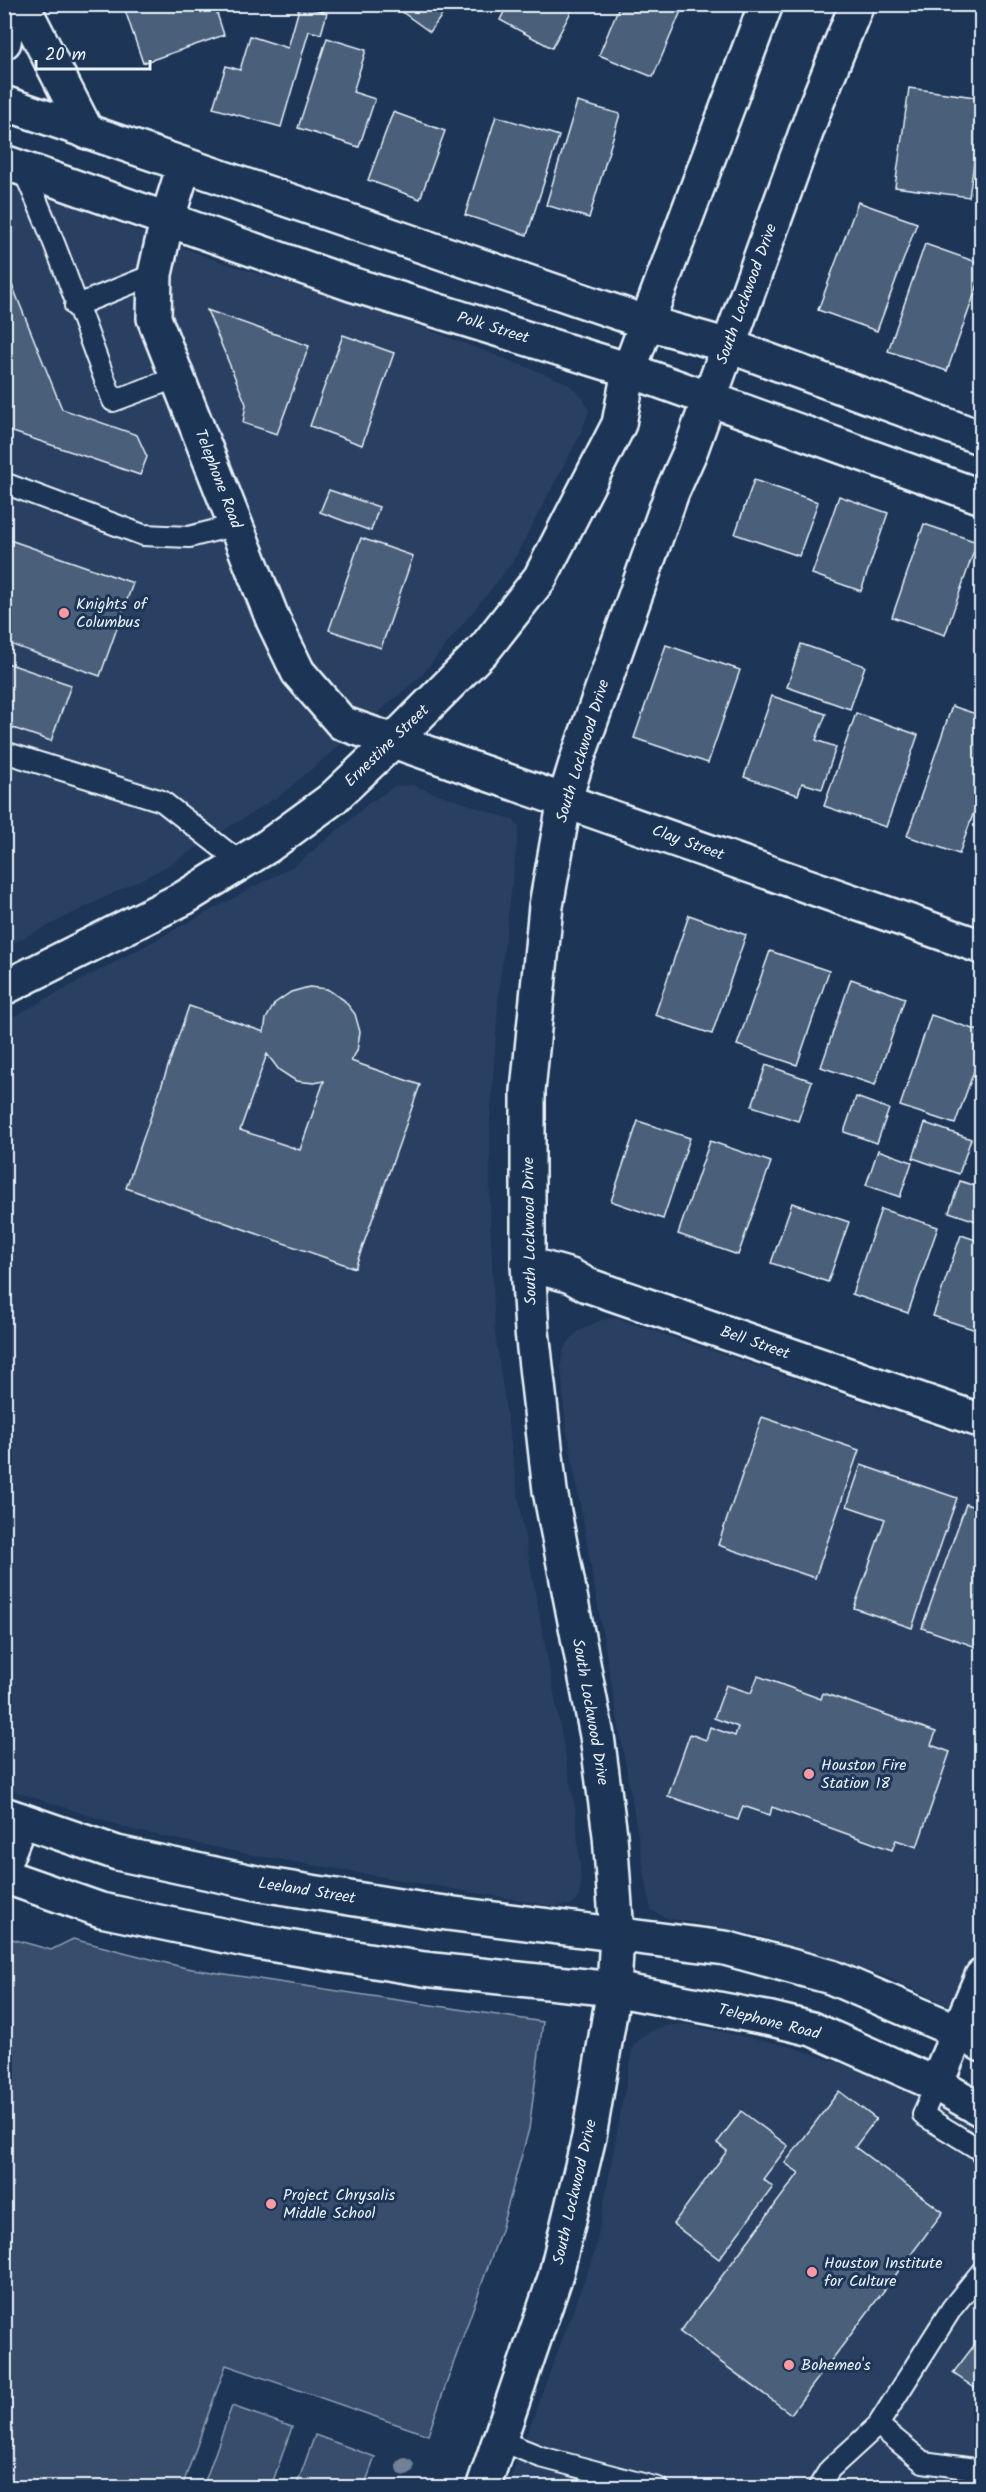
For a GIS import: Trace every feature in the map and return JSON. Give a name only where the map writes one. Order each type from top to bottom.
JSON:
[{"type":"main road","points":[[4,42],[10,4]]},
{"type":"main road","points":[[22,4],[87,132]]},
{"type":"main road","points":[[629,370],[766,4]]},
{"type":"main road","name":"South Lockwood Drive","points":[[483,2487],[501,2441],[558,2267],[589,2137],[614,1989],[617,1934],[610,1835],[597,1736],[550,1491],[532,1331],[528,1264],[528,1090],[546,906],[565,799],[592,714],[812,116],[857,4]]},
{"type":"main road","points":[[4,103],[648,323],[729,346],[981,438]]},
{"type":"main road","name":"Polk Street","points":[[13,165],[351,284],[629,370],[981,497]]},
{"type":"main road","name":"Telephone Road","points":[[184,166],[167,220],[155,274],[154,318],[273,620],[298,672],[342,723],[392,742]]},
{"type":"main road","name":"Ernestine Street","points":[[4,988],[184,898],[268,846],[332,799],[392,742],[486,647],[540,578],[619,424],[629,370]]},
{"type":"main road","name":"Clay Street","points":[[392,742],[565,799],[981,947]]},
{"type":"main road","name":"Bell Street","points":[[528,1264],[571,1276],[587,1285],[981,1421]]},
{"type":"main road","points":[[4,1863],[13,1816]]},
{"type":"main road","name":"Leeland Street","points":[[13,1816],[117,1853],[261,1884],[431,1911],[617,1934]]},
{"type":"main road","points":[[4,1876],[101,1910],[250,1941],[424,1969],[614,1989]]},
{"type":"main road","points":[[617,1934],[725,1948],[831,1977],[969,2038]]},
{"type":"main road","points":[[936,2084],[969,2038],[981,1976]]},
{"type":"main road","name":"Telephone Road","points":[[614,1989],[812,2029],[936,2084],[981,2110]]},
{"type":"lane","points":[[13,165],[43,211],[75,306],[113,401],[178,377]]},
{"type":"lane","points":[[75,306],[155,274]]},
{"type":"lane","points":[[4,483],[143,535],[189,537],[236,525]]},
{"type":"lane","points":[[4,752],[162,801],[241,863]]},
{"type":"lane","points":[[936,2084],[922,2115],[980,2150],[981,2155]]},
{"type":"lane","points":[[818,2487],[831,2469],[878,2425],[952,2308],[981,2271]]},
{"type":"lane","points":[[878,2425],[923,2462],[981,2470]]},
{"type":"lane","points":[[501,2441],[541,2457],[658,2487]]},
{"type":"shaded area","points":[[5,188],[49,198],[221,262],[392,316],[555,378],[568,384],[583,398],[589,411],[581,433],[512,563],[421,676],[282,794],[162,869],[5,947]]},
{"type":"shaded area","points":[[412,785],[513,820],[519,827],[499,990],[490,1122],[490,1217],[495,1334],[522,1521],[575,1807],[581,1881],[579,1898],[571,1905],[554,1906],[248,1854],[133,1830],[5,1788],[5,1021],[297,864],[371,802],[395,786]]},
{"type":"shaded area","points":[[616,1318],[981,1442],[981,2020],[882,1975],[755,1934],[667,1918],[651,1910],[565,1418],[561,1364],[564,1348],[577,1332],[601,1320]]},
{"type":"shaded area","name":"Project Chrysalis Middle School","points":[[5,1937],[51,1950],[73,1939],[186,1968],[543,2022],[529,2129],[501,2230],[428,2435],[226,2365],[182,2487],[5,2487]]},
{"type":"shaded area","points":[[685,2024],[792,2047],[915,2089],[981,2124],[981,2487],[507,2488],[595,2251],[633,2046],[645,2034],[663,2026]]},
{"type":"shaded area","points":[[232,2406],[292,2427],[271,2487],[203,2487]]},
{"type":"shaded area","points":[[315,2435],[375,2457],[364,2487],[296,2487]]},
{"type":"building","points":[[142,4],[214,4],[224,35],[143,63],[125,10]]},
{"type":"building","points":[[391,4],[450,4],[430,32]]},
{"type":"building","points":[[508,4],[575,4],[552,48],[500,20]]},
{"type":"building","points":[[620,4],[684,4],[653,77],[599,55]]},
{"type":"building","points":[[300,5],[327,13],[321,34],[309,31],[281,127],[213,108],[226,66],[240,70],[250,36],[288,48]]},
{"type":"building","points":[[327,38],[366,50],[353,92],[375,99],[359,147],[298,128]]},
{"type":"building","points":[[909,88],[982,98],[982,150],[976,149],[969,197],[895,187]]},
{"type":"building","points":[[577,102],[620,114],[589,218],[546,205]]},
{"type":"building","points":[[393,112],[445,131],[420,199],[368,180]]},
{"type":"building","points":[[496,116],[559,136],[527,235],[465,215]]},
{"type":"building","points":[[858,202],[917,223],[877,331],[818,310]]},
{"type":"building","points":[[925,244],[982,264],[982,273],[947,371],[888,351]]},
{"type":"building","points":[[4,265],[62,409],[137,435],[147,457],[140,475],[4,429]]},
{"type":"building","points":[[207,310],[309,346],[277,434],[243,423],[246,404]]},
{"type":"building","points":[[343,335],[394,353],[362,445],[310,426]]},
{"type":"building","points":[[754,480],[818,502],[799,556],[735,534]]},
{"type":"building","points":[[329,490],[379,507],[371,531],[320,512]]},
{"type":"building","points":[[839,496],[888,513],[861,591],[812,574]]},
{"type":"building","points":[[924,524],[977,542],[945,635],[892,617]]},
{"type":"building","name":"Knights of Columbus","points":[[4,538],[133,583],[100,676],[4,642]]},
{"type":"building","points":[[361,538],[413,556],[381,648],[329,630]]},
{"type":"building","points":[[801,644],[865,666],[850,709],[787,687]]},
{"type":"building","points":[[666,645],[740,670],[708,763],[634,738]]},
{"type":"building","points":[[4,662],[71,685],[51,741],[4,725]]},
{"type":"building","points":[[772,696],[826,714],[816,740],[836,747],[822,789],[802,783],[798,795],[744,777]]},
{"type":"building","points":[[952,706],[982,716],[982,789],[959,854],[907,836]]},
{"type":"building","points":[[856,713],[918,735],[886,827],[824,806]]},
{"type":"building","points":[[689,915],[746,935],[712,1034],[655,1015]]},
{"type":"building","points":[[770,951],[829,971],[797,1065],[737,1045]]},
{"type":"building","points":[[851,979],[905,998],[875,1085],[821,1067]]},
{"type":"building","points":[[309,987],[327,989],[344,1000],[355,1014],[360,1032],[357,1051],[351,1061],[420,1085],[355,1268],[126,1188],[189,1006],[264,1032],[266,1019],[275,1003],[291,992]],"holes":[[[267,1054],[279,1070],[296,1081],[314,1083],[324,1081],[300,1150],[240,1130]]]},
{"type":"building","points":[[931,1015],[982,1032],[982,1049],[955,1124],[900,1106]]},
{"type":"building","points":[[766,1065],[812,1081],[798,1121],[752,1106]]},
{"type":"building","points":[[856,1097],[889,1109],[877,1143],[844,1132]]},
{"type":"building","points":[[638,1121],[690,1138],[663,1219],[611,1201]]},
{"type":"building","points":[[925,1123],[971,1139],[959,1174],[913,1158]]},
{"type":"building","points":[[710,1141],[771,1162],[738,1255],[678,1234]]},
{"type":"building","points":[[878,1150],[912,1162],[900,1197],[866,1185]]},
{"type":"building","points":[[960,1181],[982,1188],[982,1223],[949,1212]]},
{"type":"building","points":[[792,1203],[849,1222],[828,1282],[771,1263]]},
{"type":"building","points":[[881,1209],[938,1227],[908,1313],[852,1294]]},
{"type":"building","points":[[961,1235],[982,1242],[982,1332],[933,1316]]},
{"type":"building","points":[[762,1417],[859,1450],[815,1578],[718,1545]]},
{"type":"building","points":[[861,1465],[957,1498],[912,1628],[854,1608],[885,1519],[847,1506]]},
{"type":"building","points":[[966,1504],[982,1510],[982,1649],[922,1628]]},
{"type":"building","name":"Houston Fire Station 18","points":[[758,1676],[821,1699],[823,1693],[936,1732],[931,1745],[950,1752],[917,1847],[896,1840],[892,1850],[772,1807],[770,1815],[743,1806],[738,1820],[668,1796],[690,1734],[706,1740],[710,1727],[735,1736],[738,1727],[714,1718],[726,1685],[751,1693]]},
{"type":"building","name":"Houston Institute for Culture","points":[[839,2091],[876,2119],[855,2147],[943,2212],[791,2414],[680,2332],[799,2173],[785,2163]]},
{"type":"building","points":[[741,2111],[788,2146],[763,2179],[773,2187],[719,2259],[673,2224],[727,2151],[717,2143]]},
{"type":"building","points":[[982,2335],[982,2393],[953,2373]]},
{"type":"place","name":"Knights of Columbus","points":[[64,613]]},
{"type":"place","name":"Houston Fire Station 18","points":[[809,1774]]},
{"type":"place","name":"Project Chrysalis Middle School","points":[[271,2204]]},
{"type":"place","name":"Houston Institute for Culture","points":[[812,2272]]},
{"type":"place","name":"Bohemeo's","points":[[789,2365]]}]
